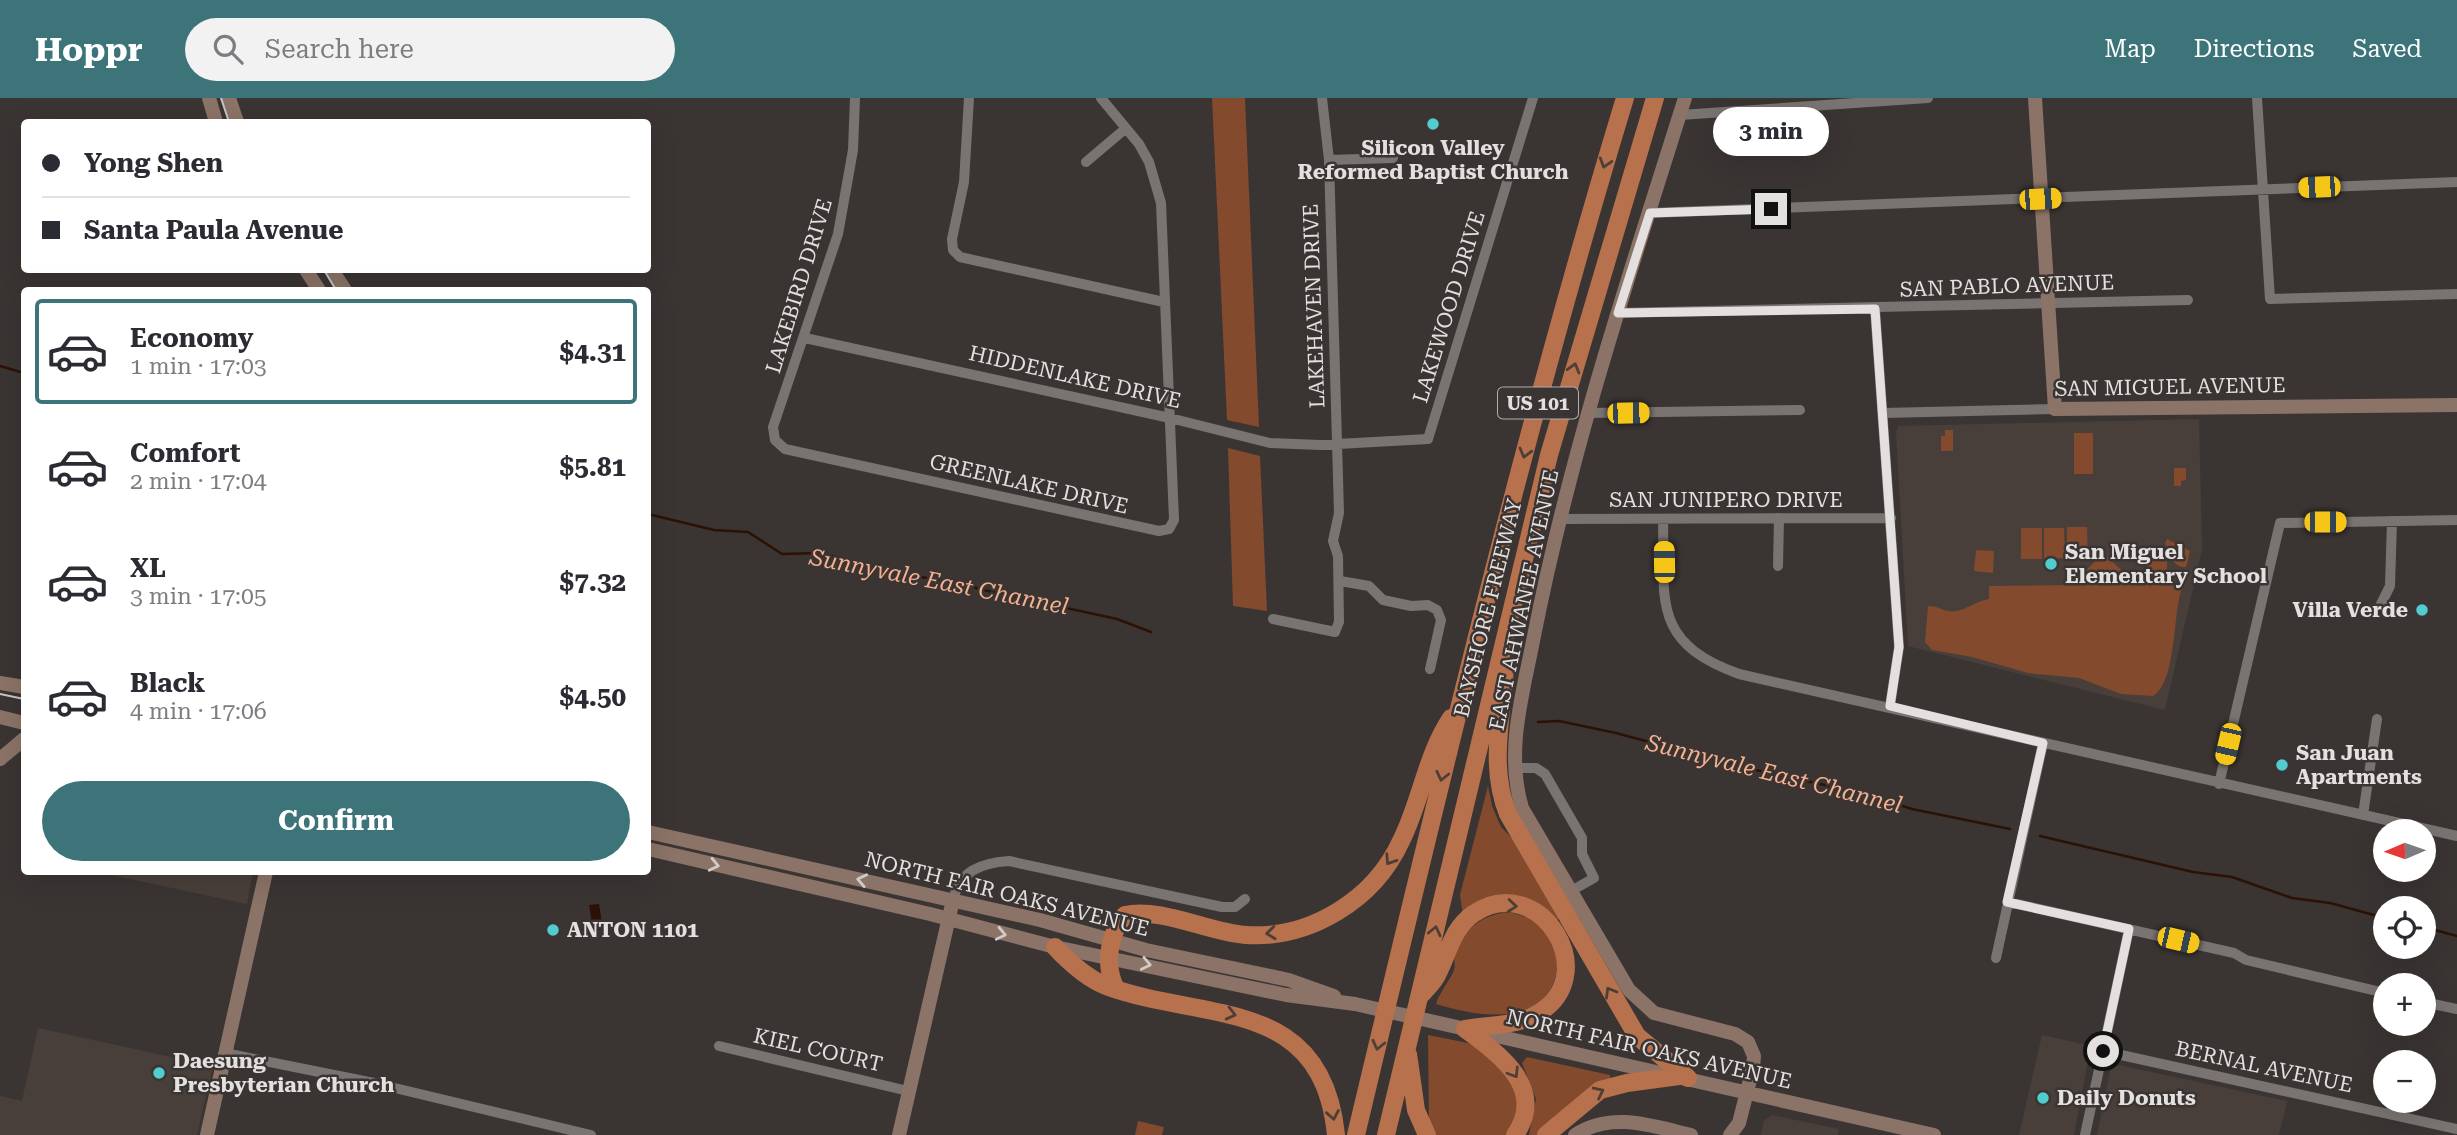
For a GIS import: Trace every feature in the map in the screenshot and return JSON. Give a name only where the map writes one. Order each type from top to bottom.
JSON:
[{"type":"highway","name":"BAYSHORE FREEWAY","points":[[1356,1135],[1457,709],[1572,274],[1625,98]]},
{"type":"highway","name":"BAYSHORE FREEWAY","points":[[1386,1135],[1507,624],[1575,364],[1656,98]]},
{"type":"highway","points":[[1507,624],[1504,706],[1496,760],[1502,798],[1516,828],[1637,1037],[1684,1077]]},
{"type":"highway","points":[[1116,989],[1110,976],[1111,948],[1117,925],[1125,915],[1136,913],[1247,935],[1294,931],[1336,914],[1367,888],[1391,859],[1410,818],[1436,740],[1457,709]]},
{"type":"highway","points":[[1419,997],[1437,976],[1457,931],[1476,912],[1503,904],[1521,906],[1540,915],[1559,934],[1566,957],[1566,970],[1559,992],[1547,1006],[1524,1019],[1457,1027]]},
{"type":"highway","points":[[1055,947],[1087,974],[1116,989],[1250,1019],[1288,1038],[1304,1053],[1327,1090],[1336,1135]]},
{"type":"highway","points":[[1457,1027],[1500,1054],[1522,1084],[1524,1116],[1515,1135]]},
{"type":"highway","points":[[1407,1047],[1416,1110],[1427,1135]]},
{"type":"highway","points":[[1546,1135],[1600,1090],[1626,1083],[1684,1077]]},
{"type":"street","points":[[209,98],[215,119]]},
{"type":"street","points":[[229,98],[236,119]]},
{"type":"street","name":"LAKEBIRD DRIVE","points":[[775,440],[773,427],[805,338],[846,198],[855,98]]},
{"type":"street","points":[[969,98],[964,182],[952,239],[953,250],[960,257],[1164,302]]},
{"type":"street","points":[[1101,98],[1139,144],[1149,162],[1161,202],[1170,418]]},
{"type":"street","name":"LAKEHAVEN DRIVE","points":[[1322,98],[1329,159],[1339,513],[1333,541],[1338,556],[1340,581]]},
{"type":"street","name":"LAKEWOOD DRIVE","points":[[1336,444],[1428,439],[1533,98]]},
{"type":"street","name":"EAST AHWANEE AVENUE","points":[[1685,98],[1588,413],[1561,519],[1514,736],[1514,768],[1522,808],[1629,990],[1654,1013],[1735,1034],[1748,1042],[1754,1062],[1739,1122],[1730,1135]]},
{"type":"street","points":[[1680,115],[1927,98]]},
{"type":"street","points":[[2035,98],[2055,410]]},
{"type":"street","points":[[2258,98],[2270,299],[2457,294]]},
{"type":"street","points":[[1086,162],[1125,129]]},
{"type":"street","points":[[1329,159],[1393,158]]},
{"type":"street","points":[[1650,213],[2457,182]]},
{"type":"street","name":"SAN PABLO AVENUE","points":[[1618,313],[2188,300]]},
{"type":"street","points":[[1875,309],[1899,647],[1890,706]]},
{"type":"street","name":"HIDDENLAKE DRIVE","points":[[805,338],[1170,418],[1270,443],[1336,444]]},
{"type":"street","name":"SAN MIGUEL AVENUE","points":[[1883,414],[2457,405]]},
{"type":"street","points":[[1588,413],[1800,410]]},
{"type":"street","name":"GREENLAKE DRIVE","points":[[775,440],[785,449],[1158,531],[1169,529],[1174,520],[1170,418]]},
{"type":"street","name":"SAN JUNIPERO DRIVE","points":[[1561,519],[1891,518]]},
{"type":"street","points":[[1663,519],[1665,605],[1673,629],[1685,645],[1707,663],[1739,674],[2457,836]]},
{"type":"street","points":[[1777,566],[1779,519]]},
{"type":"street","points":[[2219,784],[2280,523],[2457,520]]},
{"type":"street","points":[[2380,606],[2390,586],[2392,521]]},
{"type":"street","points":[[1273,619],[1335,632],[1339,622],[1340,581],[1369,586],[1383,600],[1411,606],[1428,605],[1437,610],[1441,620],[1430,670]]},
{"type":"street","points":[[0,682],[21,686]]},
{"type":"street","points":[[0,717],[21,722]]},
{"type":"street","points":[[2363,815],[2377,719]]},
{"type":"street","points":[[0,759],[21,742]]},
{"type":"street","points":[[1996,958],[2043,743]]},
{"type":"street","points":[[1514,768],[1536,768],[1545,774],[1582,838],[1582,854],[1594,878],[1571,891]]},
{"type":"street","name":"NORTH FAIR OAKS AVENUE","points":[[651,833],[953,900],[1111,948],[1289,980],[1355,1004],[1934,1135]]},
{"type":"street","name":"NORTH FAIR OAKS AVENUE","points":[[651,850],[1055,947],[1111,948]]},
{"type":"street","points":[[899,1135],[953,900],[959,881],[967,873],[980,865],[1009,861],[1222,907],[1235,907],[1245,899]]},
{"type":"street","points":[[207,1135],[266,875]]},
{"type":"street","points":[[2007,902],[2129,929],[2373,990]]},
{"type":"street","points":[[2085,1135],[2129,929]]},
{"type":"street","points":[[2436,1005],[2457,1009]]},
{"type":"street","name":"KIEL COURT","points":[[719,1046],[908,1091]]},
{"type":"street","name":"BERNAL AVENUE","points":[[2103,1051],[2457,1129]]},
{"type":"street","points":[[225,1053],[374,1083],[591,1135]]},
{"type":"street","points":[[1575,1135],[1593,1126],[1619,1121],[1691,1135]]},
{"type":"shaded area","points":[[1212,98],[1245,98],[1259,427],[1227,420]]},
{"type":"shaded area","name":"San Miguel Elementary School","points":[[2199,419],[2202,549],[2165,710],[1908,646],[1896,432],[1899,426]]},
{"type":"shaded area","points":[[1945,430],[1953,430],[1953,451],[1941,451],[1941,436],[1945,436]]},
{"type":"shaded area","points":[[2074,433],[2093,433],[2093,474],[2074,474]]},
{"type":"shaded area","points":[[1228,448],[1260,456],[1267,611],[1233,606]]},
{"type":"shaded area","points":[[2174,468],[2186,468],[2186,480],[2181,481],[2181,486],[2174,486]]},
{"type":"shaded area","points":[[2067,527],[2087,527],[2088,558],[2067,558]]},
{"type":"shaded area","points":[[2021,528],[2042,528],[2042,559],[2021,559]]},
{"type":"shaded area","points":[[2044,528],[2064,528],[2065,558],[2044,559]]},
{"type":"shaded area","points":[[2167,539],[2190,551],[2186,567],[2181,567],[2172,559],[2165,543]]},
{"type":"shaded area","points":[[1976,550],[1994,551],[1993,573],[1974,571]]},
{"type":"shaded area","points":[[2103,553],[2132,580],[2076,581]]},
{"type":"shaded area","points":[[2152,556],[2161,556],[2167,562],[2167,578],[2147,578],[2147,562]]},
{"type":"shaded area","points":[[2176,584],[2181,591],[2170,664],[2166,678],[2153,696],[2121,694],[2079,678],[2028,673],[1972,657],[1932,650],[1925,642],[1928,606],[1948,611],[1960,610],[1989,599],[1989,586]]},
{"type":"shaded area","points":[[1488,786],[1492,806],[1501,827],[1516,842],[1559,919],[1536,906],[1463,915],[1460,895]]},
{"type":"shaded area","points":[[111,875],[252,875],[247,904]]},
{"type":"shaded area","points":[[599,904],[603,929],[593,931],[589,905]]},
{"type":"shaded area","points":[[1508,912],[1524,916],[1547,931],[1553,942],[1557,966],[1551,989],[1534,1006],[1511,1013],[1468,1012],[1436,1004],[1453,973],[1455,954],[1463,937],[1482,920]]},
{"type":"shaded area","points":[[38,1028],[213,1066],[197,1135],[0,1135],[0,1096],[22,1101]]},
{"type":"shaded area","points":[[1428,1035],[1468,1043],[1498,1059],[1522,1104],[1511,1135],[1435,1135],[1429,1125]]},
{"type":"shaded area","points":[[2042,1035],[2091,1046],[2074,1135],[2019,1135]]},
{"type":"shaded area","points":[[1527,1057],[1610,1075],[1611,1083],[1542,1135],[1529,1135],[1536,1099],[1522,1063]]},
{"type":"shaded area","points":[[2118,1065],[2287,1101],[2279,1135],[2097,1135],[2110,1071]]},
{"type":"shaded area","points":[[1772,1115],[1839,1129],[1838,1135],[1761,1135],[1764,1120]]},
{"type":"shaded area","points":[[1138,1121],[1164,1127],[1162,1135],[1135,1135]]},
{"type":"waterway","name":"Sunnyvale East Channel","points":[[0,366],[21,372]]},
{"type":"waterway","name":"Sunnyvale East Channel","points":[[651,515],[714,530],[748,532],[782,554],[820,553],[903,575],[960,582],[979,589],[1117,619],[1151,632]]},
{"type":"waterway","name":"Sunnyvale East Channel","points":[[1538,722],[1559,721],[1616,733],[1738,766],[1861,793],[1912,809],[2010,829]]},
{"type":"waterway","name":"Sunnyvale East Channel","points":[[2040,836],[2193,872],[2232,877],[2292,898],[2330,903],[2373,915]]},
{"type":"waterway","name":"Sunnyvale East Channel","points":[[2436,930],[2457,936]]},
{"type":"tram line","points":[[221,98],[228,119]]},
{"type":"tram line","points":[[326,273],[334,287]]},
{"type":"tram line","points":[[0,694],[21,698]]},
{"type":"place","name":"Silicon Valley Reformed Baptist Church","points":[[1433,124]]},
{"type":"place","name":"San Miguel Elementary School","points":[[2051,564]]},
{"type":"place","name":"Villa Verde","points":[[2422,610]]},
{"type":"place","name":"San Juan Apartments","points":[[2282,765]]},
{"type":"place","name":"ANTON 1101","points":[[553,930]]},
{"type":"place","name":"Daesung Presbyterian Church","points":[[159,1073]]},
{"type":"place","name":"Daily Donuts","points":[[2043,1098]]},
{"type":"route","points":[[1771,209],[1650,213],[1618,313],[1875,309],[1899,647],[1890,706],[2043,743],[2007,902],[2129,929],[2103,1051]]}]
